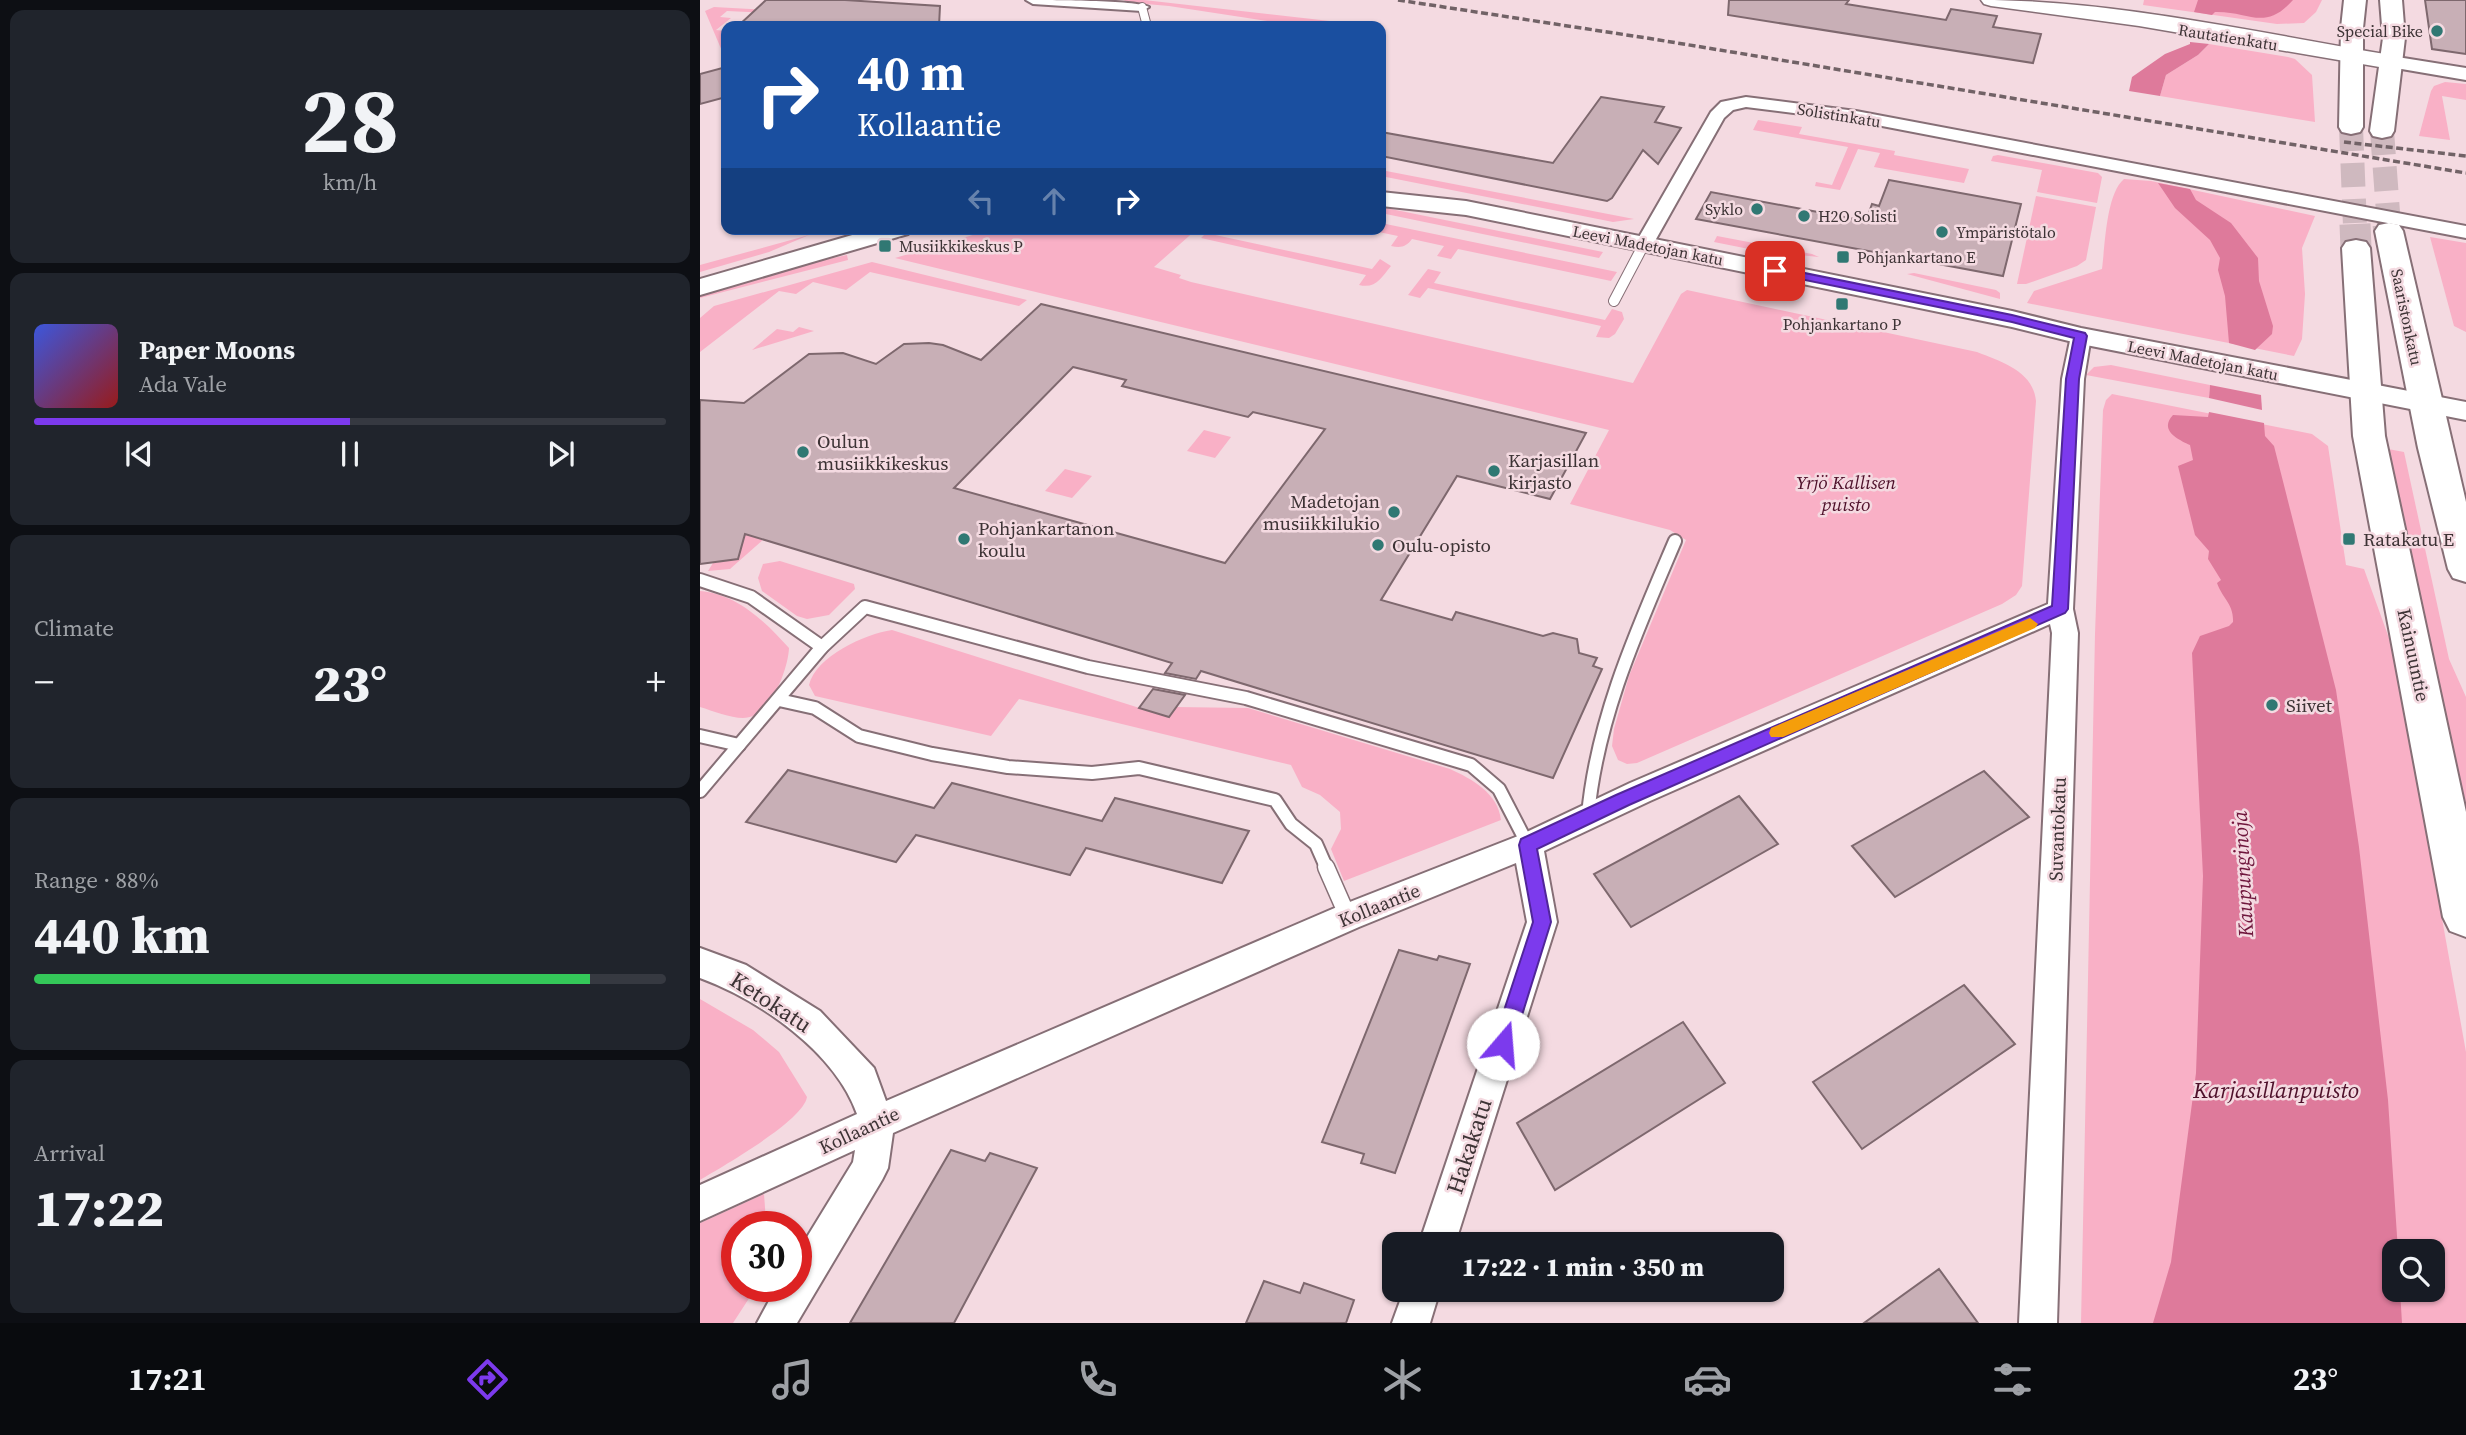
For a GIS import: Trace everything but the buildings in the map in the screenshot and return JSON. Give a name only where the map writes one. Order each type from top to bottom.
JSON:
[{"type":"main road","name":"Rautatienkatu","points":[[1991,0],[2352,50]]},
{"type":"main road","name":"Rautatienkatu","points":[[2059,0],[2392,57]]},
{"type":"main road","points":[[2351,127],[2355,0]]},
{"type":"main road","points":[[2382,131],[2394,38],[2391,0]]},
{"type":"main road","name":"Saaristonkatu","points":[[2389,231],[2426,404]]},
{"type":"main road","points":[[2356,248],[2365,392]]},
{"type":"main road","name":"Kainuuntie","points":[[2365,392],[2369,436],[2466,917]]},
{"type":"main road","points":[[2426,404],[2466,569]]},
{"type":"street","points":[[1033,0],[1142,7]]},
{"type":"street","name":"Rautatienkatu","points":[[2392,57],[2466,64]]},
{"type":"street","name":"Rautatienkatu","points":[[2392,57],[2466,74]]},
{"type":"street","name":"Solistinkatu","points":[[1644,244],[1717,116],[1733,104],[1757,103],[2111,163],[2315,206],[2466,232]]},
{"type":"street","name":"Leevi Madetojan katu","points":[[1386,184],[1466,208]]},
{"type":"street","name":"Leevi Madetojan katu","points":[[1386,200],[1466,208],[1999,316],[2081,336],[2466,411]]},
{"type":"street","points":[[700,276],[844,235]]},
{"type":"street","points":[[700,287],[879,235]]},
{"type":"street","name":"Suvantokatu","points":[[2038,1323],[2065,633],[2060,609],[2073,379],[2081,336]]},
{"type":"street","name":"Kollaantie","points":[[700,1203],[877,1122],[1348,917],[1528,845],[1588,815],[2060,609]]},
{"type":"street","name":"Hakakatu","points":[[1441,1232],[1542,922],[1528,845]]},
{"type":"street","name":"Ketokatu","points":[[700,963],[735,976],[809,1022],[862,1080],[877,1122]]},
{"type":"street","points":[[776,1323],[870,1168],[877,1122]]},
{"type":"street","points":[[1411,1323],[1418,1302]]},
{"type":"lane","points":[[1142,7],[1146,21]]},
{"type":"lane","points":[[1614,301],[1644,244]]},
{"type":"lane","points":[[1588,815],[1589,787],[1611,702],[1675,541]]},
{"type":"lane","points":[[700,580],[730,586],[756,599],[822,647]]},
{"type":"lane","points":[[700,791],[822,647],[864,607],[1087,667],[1245,698],[1471,765],[1494,782],[1517,818],[1528,845]]},
{"type":"lane","points":[[779,700],[815,708],[859,736],[933,754],[1008,767],[1078,772],[1139,768],[1275,800],[1291,824],[1316,844],[1348,917]]},
{"type":"lane","points":[[700,736],[739,745]]},
{"type":"green space","points":[[1144,0],[1330,21],[1267,21],[1123,2]]},
{"type":"green space","points":[[2144,0],[2322,0],[2316,12],[2304,23],[2277,24],[2143,5]]},
{"type":"green space","points":[[714,7],[771,10],[769,13],[727,11],[720,17],[731,18],[721,21],[721,26],[716,30],[721,30],[721,49],[705,11]]},
{"type":"green space","points":[[2209,44],[2295,59],[2312,75],[2315,122],[2160,96],[2166,75],[2198,55]]},
{"type":"green space","points":[[2445,82],[2466,84],[2466,100],[2442,96],[2450,140],[2419,136],[2431,91],[2434,86]]},
{"type":"green space","points":[[1758,120],[1802,127],[1799,134],[1895,151],[1894,155],[1969,169],[1964,183],[1874,167],[1880,153],[1858,149],[1840,190],[1815,186],[1816,182],[1832,185],[1848,147],[1753,130]]},
{"type":"green space","points":[[1993,156],[2098,173],[2102,177],[2097,203],[2037,192],[2042,170],[1991,161]]},
{"type":"green space","points":[[1386,171],[1634,219],[1613,222],[1386,177]]},
{"type":"green space","points":[[2124,179],[2151,181],[2315,216],[2302,248],[2305,294],[2302,339],[2294,356],[2027,303],[2034,291],[2102,269],[2110,208],[2113,196]]},
{"type":"green space","points":[[2036,196],[2096,207],[2086,260],[2077,266],[2026,284],[2017,284]]},
{"type":"green space","points":[[1386,208],[1603,252],[1599,258],[1386,214]]},
{"type":"green space","points":[[1386,224],[1617,272],[1611,281],[1458,249],[1451,259],[1437,256],[1444,246],[1412,239],[1403,246],[1391,246],[1398,236],[1386,234]]},
{"type":"green space","points":[[809,235],[769,252],[700,272],[700,265]]},
{"type":"green space","name":"Yrjö Kallisen puisto","points":[[973,235],[1190,235],[1154,267],[1181,275],[1179,278],[1191,282],[1633,383],[1681,294],[1687,290],[1977,352],[2006,364],[2023,375],[2034,391],[2036,401],[2022,586],[2016,595],[2002,604],[1637,763],[1627,764],[1618,760],[1612,746],[1614,729],[1629,676],[1686,540],[1670,530],[1570,504],[1609,430],[895,258]]},
{"type":"green space","points":[[1204,235],[1215,235],[1372,269],[1380,259],[1391,266],[1374,284],[1365,286],[1359,285],[1366,275],[1201,238]]},
{"type":"green space","points":[[1717,236],[1819,257],[1759,251],[1714,242]]},
{"type":"green space","points":[[2430,237],[2466,243],[2466,332],[2454,326]]},
{"type":"green space","points":[[847,255],[848,260],[700,298],[700,291],[772,271]]},
{"type":"green space","points":[[872,262],[1027,300],[1019,306],[870,272],[846,290],[813,282],[796,294],[779,291],[700,352],[700,318],[714,306]]},
{"type":"green space","points":[[1428,269],[1441,272],[1434,283],[1605,320],[1612,309],[1622,312],[1624,319],[1615,334],[1609,338],[1596,337],[1601,326],[1428,288],[1420,298],[1408,295]]},
{"type":"green space","points":[[1914,273],[1996,290],[2000,293],[2000,299],[1907,274]]},
{"type":"green space","points":[[799,327],[814,331],[752,350],[777,329],[793,332]]},
{"type":"green space","points":[[2111,365],[2210,385],[2209,398],[2086,375],[2094,367]]},
{"type":"green space","name":"Karjasillanpuisto","points":[[2112,394],[2312,434],[2328,446],[2346,565],[2364,569],[2394,652],[2466,1052],[2466,1323],[2081,1323],[2095,634],[2103,410],[2106,400]]},
{"type":"green space","points":[[1204,430],[1231,437],[1215,458],[1187,451]]},
{"type":"green space","points":[[2388,449],[2404,452],[2449,659],[2466,697],[2466,810]]},
{"type":"green space","points":[[1065,469],[1092,476],[1072,498],[1045,491]]},
{"type":"green space","points":[[746,528],[772,532],[730,569],[708,571],[713,563],[738,559]]},
{"type":"green space","points":[[780,561],[854,584],[855,589],[829,615],[807,619],[797,616],[762,591],[758,578],[763,564]]},
{"type":"green space","points":[[700,591],[714,593],[738,603],[760,619],[789,648],[776,691],[769,702],[753,716],[733,717],[700,707]]},
{"type":"green space","points":[[892,630],[1168,717],[1176,707],[1248,708],[1450,769],[1483,788],[1495,802],[1501,820],[1344,881],[1331,849],[1341,829],[1340,812],[1320,795],[1302,787],[1291,765],[1019,699],[991,736],[815,696],[809,685],[813,674],[831,656],[869,636]]},
{"type":"green space","points":[[700,999],[753,1030],[779,1052],[807,1097],[792,1118],[777,1130],[700,1180]]},
{"type":"green space","points":[[764,1194],[765,1211],[726,1211]]},
{"type":"green space","points":[[721,1213],[721,1302],[747,1302],[733,1323],[700,1323],[700,1223]]},
{"type":"water","points":[[2198,0],[2293,0],[2274,15],[2256,18],[2227,13],[2215,12],[2212,15],[2194,12]]},
{"type":"water","points":[[2190,42],[2209,44],[2198,55],[2166,75],[2160,96],[2129,91],[2132,77],[2165,54]]},
{"type":"water","points":[[2158,183],[2190,189],[2196,200],[2231,223],[2258,258],[2259,281],[2273,326],[2272,334],[2255,350],[2229,343],[2225,296],[2218,270],[2220,258],[2210,240],[2175,208]]},
{"type":"water","points":[[2210,385],[2261,395],[2262,410],[2209,398]]},
{"type":"water","name":"Kaupunginoja","points":[[2209,412],[2264,423],[2265,436],[2274,446],[2336,690],[2359,847],[2388,1100],[2397,1239],[2382,1239],[2382,1302],[2401,1302],[2402,1323],[2153,1323],[2171,1262],[2196,1073],[2203,876],[2192,653],[2200,636],[2229,626],[2233,622],[2230,606],[2217,583],[2221,580],[2208,559],[2209,551],[2195,535],[2178,466],[2193,460],[2190,445],[2175,437],[2168,425],[2173,415],[2208,417]]},
{"type":"tunnel","points":[[2351,127],[2355,226]]},
{"type":"tunnel","points":[[2382,131],[2389,226]]},
{"type":"tunnel","points":[[2355,224],[2356,248]]},
{"type":"tunnel","points":[[2388,224],[2389,231]]},
{"type":"railway","points":[[1398,0],[1653,39],[2466,173]]},
{"type":"railway","points":[[2344,142],[2466,156]]},
{"type":"slow traffic","points":[[1777,733],[2030,624]]},
{"type":"place","name":"Special Bike","points":[[2437,31]]},
{"type":"place","name":"Syklo","points":[[1757,209]]},
{"type":"place","name":"H2O Solisti","points":[[1804,216]]},
{"type":"place","name":"Ympäristötalo","points":[[1942,232]]},
{"type":"place","name":"Musiikkikeskus P","points":[[885,246]]},
{"type":"place","name":"Pohjankartano E","points":[[1843,257]]},
{"type":"place","name":"Pohjankartano P","points":[[1842,304]]},
{"type":"place","name":"Oulun musiikkikeskus","points":[[803,452]]},
{"type":"place","name":"Karjasillan kirjasto","points":[[1494,471]]},
{"type":"place","name":"Madetojan musiikkilukio","points":[[1394,512]]},
{"type":"place","name":"Pohjankartanon koulu","points":[[964,539]]},
{"type":"place","name":"Ratakatu E","points":[[2349,539]]},
{"type":"place","name":"Oulu-opisto","points":[[1378,545]]},
{"type":"place","name":"Siivet","points":[[2272,705]]},
{"type":"route","points":[[1503,1044],[1542,922],[1528,845],[1588,815],[2060,609],[2073,379],[2081,336],[2012,319],[1775,271]]}]
